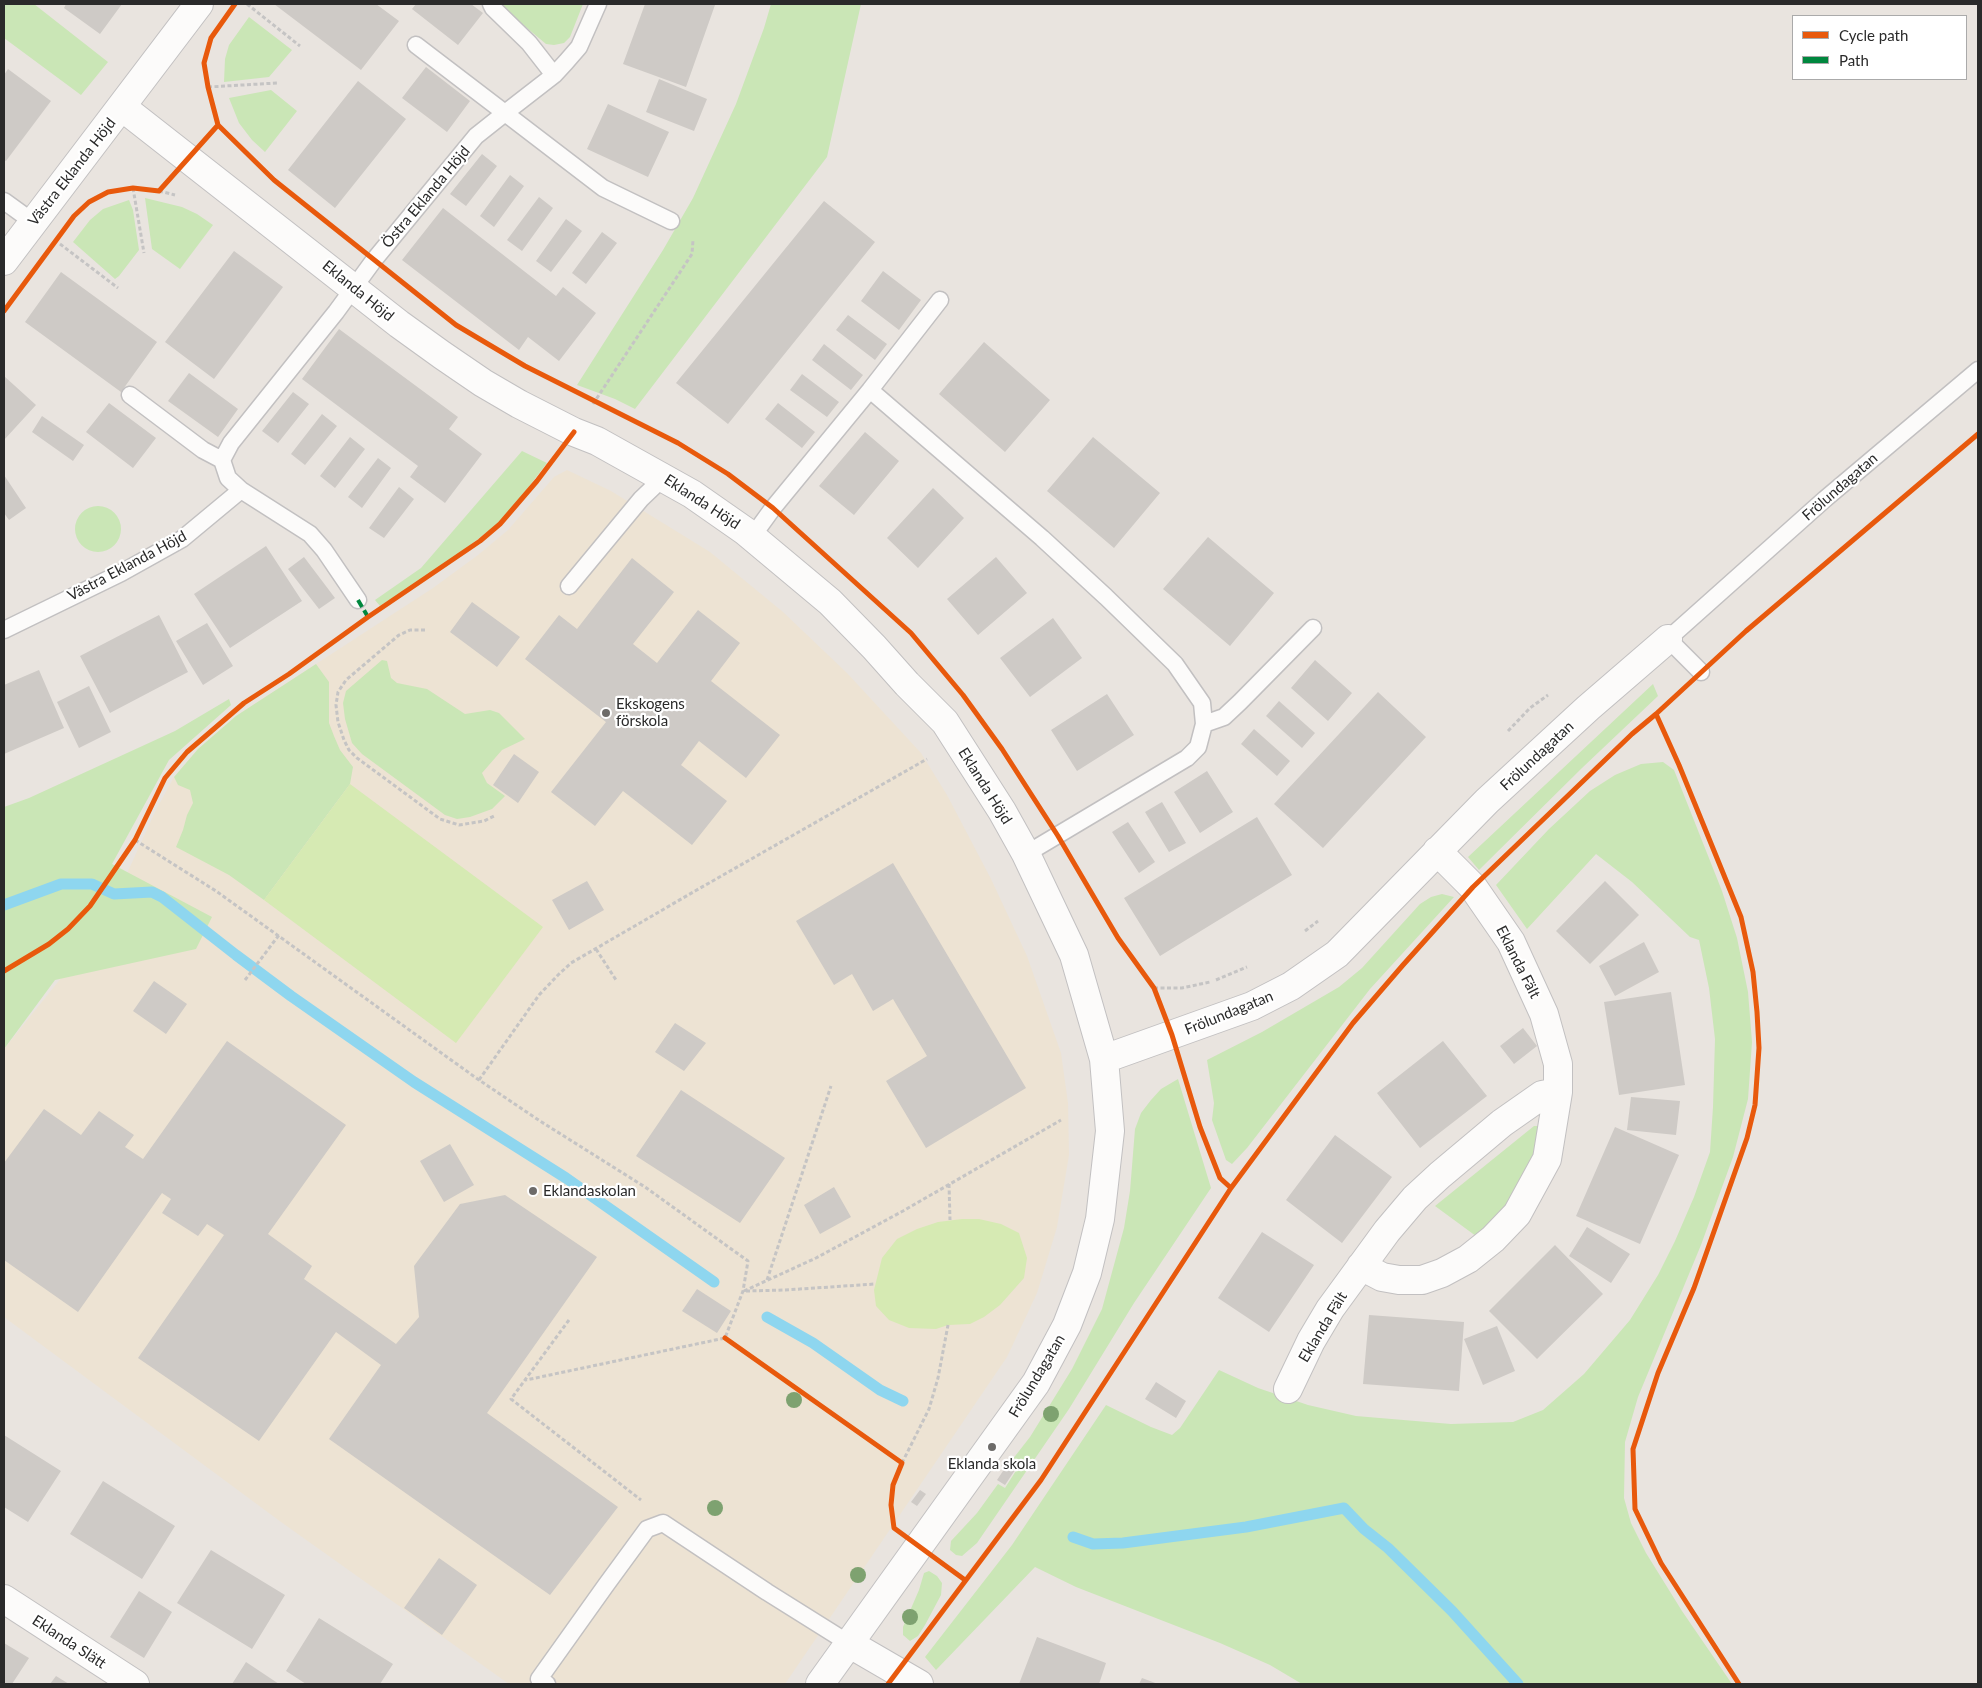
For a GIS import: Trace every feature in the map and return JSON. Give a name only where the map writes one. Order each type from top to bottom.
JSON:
[{"type":"street","points":[[122,107],[199,4]]},
{"type":"street","name":"Västra Eklanda Höjd","points":[[4,261],[122,107]]},
{"type":"street","name":"Eklanda Höjd","points":[[122,107],[399,324],[482,384],[574,432],[596,441],[692,494],[752,537],[830,602],[907,684],[946,722],[1002,811],[1026,854],[1074,955],[1104,1059]]},
{"type":"street","name":"Frölundagatan","points":[[820,1684],[1036,1383],[1067,1325],[1087,1273],[1100,1219],[1107,1170],[1110,1130],[1104,1059],[1252,1006],[1291,986],[1337,954],[1501,788],[1668,639]]},
{"type":"street","name":"Eklanda Fält","points":[[1361,1266],[1382,1277],[1399,1280],[1422,1280],[1442,1273],[1468,1259],[1493,1239],[1517,1214],[1547,1159],[1558,1092],[1558,1064],[1544,1014],[1511,942],[1473,887],[1437,851]]},
{"type":"street","name":"Eklanda Fält","points":[[1288,1389],[1311,1341],[1330,1309],[1361,1266],[1415,1198],[1440,1174],[1510,1117],[1542,1095],[1558,1092]]},
{"type":"street","name":"Eklanda Slätt","points":[[4,1600],[135,1684]]},
{"type":"street","points":[[850,1644],[919,1684]]},
{"type":"lane","points":[[492,4],[493,8],[529,43],[554,75]]},
{"type":"lane","name":"Östra Eklanda Höjd","points":[[222,460],[231,443],[374,260],[476,136],[554,75],[579,46],[598,4]]},
{"type":"lane","points":[[416,45],[603,188],[671,221]]},
{"type":"lane","points":[[4,201],[33,222]]},
{"type":"lane","points":[[752,537],[773,508],[870,390],[940,300]]},
{"type":"lane","name":"Frölundagatan","points":[[1668,639],[1818,505],[1978,370]]},
{"type":"lane","points":[[870,390],[1042,538],[1106,597],[1175,664],[1202,702],[1204,724],[1198,747],[1187,758],[1026,854]]},
{"type":"lane","points":[[130,395],[203,450],[222,460],[228,478],[242,490],[310,534],[324,550],[358,600]]},
{"type":"lane","points":[[569,586],[641,499],[664,477]]},
{"type":"lane","name":"Västra Eklanda Höjd","points":[[4,630],[121,573],[182,539],[242,490]]},
{"type":"lane","points":[[1204,724],[1224,717],[1313,628]]},
{"type":"lane","points":[[1668,639],[1700,672]]},
{"type":"lane","points":[[547,1684],[540,1679],[647,1529],[663,1523],[766,1592],[850,1644]]},
{"type":"path","points":[[247,4],[300,46]]},
{"type":"path","points":[[208,87],[277,83]]},
{"type":"path","points":[[133,188],[144,254]]},
{"type":"path","points":[[159,190],[181,198]]},
{"type":"path","points":[[574,432],[692,254],[692,239],[671,221]]},
{"type":"path","points":[[55,241],[118,288]]},
{"type":"path","points":[[425,630],[410,630],[399,635],[346,680],[338,692],[336,705],[338,722],[344,740],[349,750],[357,758],[440,819],[459,825],[484,821],[496,816]]},
{"type":"path","points":[[1505,735],[1530,708],[1552,692]]},
{"type":"path","points":[[479,1080],[539,995],[572,963],[931,757],[928,753]]},
{"type":"path","points":[[135,840],[174,863],[279,935],[479,1080],[645,1187],[748,1261],[743,1291],[725,1338],[526,1380]]},
{"type":"path","points":[[1303,933],[1323,916]]},
{"type":"path","points":[[245,980],[279,935]]},
{"type":"path","points":[[596,949],[616,980]]},
{"type":"path","points":[[1154,988],[1182,988],[1208,983],[1253,965]]},
{"type":"path","points":[[767,1280],[830,1086]]},
{"type":"path","points":[[743,1291],[816,1258],[1061,1120]]},
{"type":"path","points":[[949,1184],[950,1220]]},
{"type":"path","points":[[743,1291],[875,1284]]},
{"type":"path","points":[[569,1320],[511,1399],[645,1503],[647,1529]]},
{"type":"path","points":[[902,1463],[929,1409],[938,1378],[948,1325]]},
{"type":"shaded area","name":"Eklandaskolan","points":[[567,470],[611,491],[710,552],[783,612],[847,673],[921,753],[947,795],[991,879],[1027,956],[1061,1053],[1068,1103],[1069,1155],[1057,1227],[1037,1293],[1007,1357],[785,1684],[509,1684],[281,1522],[4,1317],[4,1049],[103,926],[155,812],[174,777],[198,749],[236,716],[433,588],[478,555],[508,530],[554,477]]},
{"type":"green space","points":[[4,4],[34,4],[108,62],[81,95],[4,38]]},
{"type":"green space","points":[[502,4],[583,4],[570,37],[564,43],[554,45],[546,44],[509,13]]},
{"type":"green space","points":[[771,4],[861,4],[827,157],[635,409],[615,399],[577,385],[663,250],[693,198],[736,104]]},
{"type":"green space","points":[[249,17],[292,50],[269,77],[224,82],[225,59],[229,45]]},
{"type":"green space","points":[[271,90],[297,111],[265,152],[252,140],[239,123],[229,98]]},
{"type":"green space","points":[[145,198],[182,207],[213,225],[180,269],[152,249]]},
{"type":"green space","points":[[129,200],[133,210],[139,250],[115,279],[73,242],[90,220],[103,209]]},
{"type":"green space","points":[[522,451],[547,463],[504,519],[439,569],[380,606],[375,600],[421,568]]},
{"type":"green space","points":[[94,506],[102,506],[111,510],[117,516],[121,529],[117,542],[111,548],[102,552],[94,552],[85,548],[79,542],[75,533],[75,525],[79,516],[85,510]]},
{"type":"green space","points":[[382,660],[387,661],[391,678],[397,683],[427,689],[465,714],[490,710],[499,713],[525,739],[502,750],[482,773],[487,783],[505,796],[492,809],[470,817],[457,819],[445,815],[362,754],[352,743],[345,719],[343,703],[346,691]]},
{"type":"green space","points":[[316,664],[329,682],[329,723],[340,750],[353,767],[350,784],[264,900],[229,875],[176,847],[193,803],[190,790],[178,785],[174,777],[198,749],[236,716]]},
{"type":"green space","points":[[1653,684],[1658,696],[1479,870],[1468,857]]},
{"type":"green space","points":[[229,699],[231,705],[169,760],[112,864],[212,917],[196,949],[55,980],[4,1049],[4,807],[29,798],[175,731]]},
{"type":"green space","points":[[1663,762],[1674,770],[1722,891],[1737,938],[1748,992],[1752,1042],[1748,1099],[1733,1157],[1701,1245],[1638,1397],[1625,1442],[1624,1498],[1631,1523],[1646,1553],[1682,1611],[1732,1684],[1302,1684],[1270,1665],[1220,1643],[1076,1587],[1035,1567],[936,1670],[925,1657],[1012,1545],[1106,1405],[1172,1435],[1180,1428],[1219,1370],[1258,1388],[1308,1405],[1356,1416],[1451,1424],[1513,1422],[1543,1410],[1584,1374],[1630,1320],[1658,1275],[1675,1241],[1694,1197],[1710,1152],[1715,1039],[1709,988],[1699,940],[1690,937],[1632,882],[1596,854],[1527,929],[1496,885],[1549,829],[1590,791],[1615,775],[1641,764]]},
{"type":"green space","points":[[350,784],[543,927],[456,1043],[264,900]]},
{"type":"green space","points":[[1442,894],[1454,897],[1370,989],[1247,1148],[1232,1164],[1226,1160],[1212,1120],[1214,1103],[1207,1060],[1262,1032],[1339,987],[1362,968],[1420,904],[1431,897]]},
{"type":"green space","points":[[1178,1079],[1211,1188],[1134,1303],[1069,1409],[977,1543],[962,1556],[956,1555],[950,1550],[951,1541],[977,1513],[998,1484],[1005,1488],[1019,1466],[1012,1460],[1030,1437],[1072,1369],[1102,1309],[1124,1228],[1130,1191],[1135,1129],[1141,1113],[1151,1100],[1161,1089]]},
{"type":"green space","points":[[1534,1126],[1539,1126],[1535,1158],[1521,1188],[1480,1239],[1435,1206]]},
{"type":"green space","points":[[979,1219],[1001,1224],[1019,1233],[1027,1258],[1024,1278],[1000,1305],[984,1317],[970,1324],[948,1325],[936,1329],[909,1328],[889,1320],[876,1306],[874,1290],[882,1258],[897,1239],[917,1229],[938,1222]]},
{"type":"green space","points":[[929,1571],[937,1576],[942,1583],[941,1595],[918,1636],[910,1641],[903,1635],[903,1627],[919,1590],[924,1573]]},
{"type":"building","points":[[66,4],[122,4],[100,34],[64,8]]},
{"type":"building","points":[[274,4],[376,4],[399,21],[361,70]]},
{"type":"building","points":[[416,4],[471,4],[483,13],[458,45],[412,9]]},
{"type":"building","points":[[645,4],[715,5],[686,87],[623,64]]},
{"type":"building","points":[[426,67],[470,101],[447,132],[402,98]]},
{"type":"building","points":[[8,69],[51,101],[6,161],[4,160],[4,75]]},
{"type":"building","points":[[659,79],[707,99],[694,131],[646,112]]},
{"type":"building","points":[[358,81],[406,119],[335,208],[288,170]]},
{"type":"building","points":[[608,104],[669,132],[648,177],[587,149]]},
{"type":"building","points":[[482,154],[497,166],[466,206],[450,194]]},
{"type":"building","points":[[510,175],[524,186],[494,227],[480,216]]},
{"type":"building","points":[[539,197],[553,208],[522,251],[507,240]]},
{"type":"building","points":[[824,201],[875,242],[728,424],[676,383]]},
{"type":"building","points":[[443,208],[556,296],[563,287],[596,313],[559,361],[528,337],[519,350],[402,260]]},
{"type":"building","points":[[566,219],[582,231],[551,272],[536,261]]},
{"type":"building","points":[[602,232],[617,243],[586,284],[572,273]]},
{"type":"building","points":[[234,251],[283,287],[214,379],[165,342]]},
{"type":"building","points":[[883,271],[921,300],[899,330],[861,301]]},
{"type":"building","points":[[61,272],[157,342],[121,392],[25,322]]},
{"type":"building","points":[[848,315],[887,344],[875,360],[836,330]]},
{"type":"building","points":[[339,329],[458,417],[449,429],[482,454],[445,503],[410,477],[418,466],[302,379]]},
{"type":"building","points":[[984,342],[1050,400],[1005,452],[939,394]]},
{"type":"building","points":[[824,344],[863,375],[851,390],[812,360]]},
{"type":"building","points":[[189,373],[238,409],[218,437],[168,401]]},
{"type":"building","points":[[802,374],[839,402],[827,417],[790,390]]},
{"type":"building","points":[[4,376],[36,405],[4,440]]},
{"type":"building","points":[[293,392],[309,404],[278,443],[262,431]]},
{"type":"building","points":[[109,403],[156,438],[133,468],[86,432]]},
{"type":"building","points":[[778,403],[815,432],[802,448],[765,419]]},
{"type":"building","points":[[322,414],[337,426],[305,465],[291,454]]},
{"type":"building","points":[[42,416],[84,445],[73,461],[32,432]]},
{"type":"building","points":[[865,432],[899,461],[854,515],[819,486]]},
{"type":"building","points":[[350,437],[365,449],[335,488],[320,476]]},
{"type":"building","points":[[1093,437],[1160,493],[1114,548],[1047,491]]},
{"type":"building","points":[[378,458],[391,468],[362,508],[348,497]]},
{"type":"building","points":[[4,475],[26,508],[9,520],[4,513]]},
{"type":"building","points":[[399,487],[414,499],[384,538],[369,528]]},
{"type":"building","points":[[933,488],[964,518],[918,568],[887,538]]},
{"type":"building","points":[[1208,537],[1274,593],[1230,646],[1163,589]]},
{"type":"building","points":[[266,546],[302,601],[230,648],[194,594]]},
{"type":"building","points":[[304,557],[335,598],[319,609],[288,569]]},
{"type":"building","points":[[996,557],[1027,593],[978,635],[947,599]]},
{"type":"building","points":[[632,558],[674,592],[633,644],[657,663],[698,610],[740,643],[711,681],[780,735],[746,778],[699,741],[681,765],[727,801],[692,845],[623,791],[595,826],[551,792],[606,722],[525,659],[559,615],[577,629]]},
{"type":"building","points":[[472,602],[520,637],[497,667],[450,632]]},
{"type":"building","points":[[159,615],[188,672],[110,713],[80,656]]},
{"type":"building","points":[[1053,618],[1082,658],[1030,697],[1000,658]]},
{"type":"building","points":[[207,623],[233,666],[203,685],[176,641]]},
{"type":"building","points":[[1315,660],[1352,693],[1328,721],[1291,688]]},
{"type":"building","points":[[39,670],[64,728],[4,754],[4,685]]},
{"type":"building","points":[[89,686],[111,732],[79,748],[57,702]]},
{"type":"building","points":[[1378,692],[1426,737],[1323,848],[1274,804]]},
{"type":"building","points":[[1107,694],[1134,735],[1077,771],[1051,730]]},
{"type":"building","points":[[1279,701],[1315,733],[1302,748],[1266,716]]},
{"type":"building","points":[[1254,729],[1290,761],[1277,776],[1241,744]]},
{"type":"building","points":[[514,754],[539,772],[518,803],[493,785]]},
{"type":"building","points":[[1207,771],[1233,812],[1200,833],[1174,792]]},
{"type":"building","points":[[1162,802],[1186,843],[1169,852],[1145,812]]},
{"type":"building","points":[[1257,817],[1292,875],[1160,956],[1124,898]]},
{"type":"building","points":[[1128,822],[1155,862],[1139,873],[1112,832]]},
{"type":"building","points":[[893,863],[1026,1088],[926,1148],[886,1081],[927,1056],[893,999],[873,1011],[852,974],[834,985],[796,921]]},
{"type":"building","points":[[587,881],[604,910],[569,930],[552,900]]},
{"type":"building","points":[[1605,881],[1639,915],[1590,964],[1556,931]]},
{"type":"building","points":[[1644,942],[1659,972],[1615,996],[1599,966]]},
{"type":"building","points":[[154,981],[187,1004],[166,1034],[133,1011]]},
{"type":"building","points":[[1671,992],[1685,1085],[1619,1095],[1604,1002]]},
{"type":"building","points":[[675,1023],[706,1043],[684,1071],[655,1052]]},
{"type":"building","points":[[1523,1028],[1537,1046],[1514,1064],[1500,1046]]},
{"type":"building","points":[[227,1041],[346,1125],[268,1234],[312,1266],[304,1279],[396,1344],[419,1317],[414,1266],[460,1204],[505,1195],[597,1257],[487,1413],[618,1507],[550,1595],[329,1439],[381,1365],[336,1332],[259,1441],[138,1358],[224,1235],[207,1224],[198,1236],[162,1213],[171,1199],[162,1193],[78,1312],[4,1260],[4,1163],[44,1109],[81,1135],[99,1111],[134,1135],[125,1147],[143,1159]]},
{"type":"building","points":[[1443,1041],[1487,1096],[1420,1148],[1377,1093]]},
{"type":"building","points":[[681,1090],[785,1158],[740,1223],[636,1156]]},
{"type":"building","points":[[1631,1097],[1680,1101],[1676,1135],[1627,1130]]},
{"type":"building","points":[[1615,1127],[1679,1155],[1640,1244],[1576,1216]]},
{"type":"building","points":[[1335,1135],[1392,1177],[1342,1243],[1286,1200]]},
{"type":"building","points":[[450,1144],[474,1185],[444,1202],[420,1161]]},
{"type":"building","points":[[834,1187],[851,1217],[820,1234],[804,1205]]},
{"type":"building","points":[[1587,1227],[1630,1254],[1611,1283],[1569,1256]]},
{"type":"building","points":[[1262,1232],[1314,1265],[1269,1332],[1218,1298]]},
{"type":"building","points":[[1555,1245],[1603,1294],[1537,1359],[1489,1311]]},
{"type":"building","points":[[697,1289],[731,1311],[717,1333],[682,1311]]},
{"type":"building","points":[[1369,1315],[1464,1322],[1459,1391],[1363,1384]]},
{"type":"building","points":[[1497,1326],[1515,1371],[1483,1385],[1464,1339]]},
{"type":"building","points":[[1156,1382],[1186,1401],[1176,1418],[1145,1399]]},
{"type":"building","points":[[4,1435],[61,1471],[28,1522],[4,1507]]},
{"type":"building","points":[[1009,1462],[1017,1467],[1005,1485],[997,1480]]},
{"type":"building","points":[[103,1481],[175,1526],[142,1579],[70,1534]]},
{"type":"building","points":[[920,1490],[926,1494],[917,1506],[911,1502]]},
{"type":"building","points":[[211,1550],[285,1595],[252,1649],[177,1603]]},
{"type":"building","points":[[439,1558],[477,1585],[442,1635],[404,1608]]},
{"type":"building","points":[[139,1591],[172,1612],[144,1658],[110,1637]]},
{"type":"building","points":[[319,1618],[393,1664],[380,1684],[306,1684],[286,1671]]},
{"type":"building","points":[[1037,1637],[1106,1663],[1099,1684],[1019,1684]]},
{"type":"building","points":[[4,1643],[29,1658],[12,1684],[4,1684]]},
{"type":"building","points":[[246,1662],[279,1684],[232,1684]]},
{"type":"building","points":[[56,1676],[69,1684],[50,1684]]},
{"type":"building","points":[[1142,1678],[1158,1684],[1139,1684]]},
{"type":"waterway","points":[[4,905],[61,884],[92,884],[114,894],[152,892],[162,897],[291,996],[414,1082],[566,1178],[714,1282]]},
{"type":"waterway","points":[[767,1317],[813,1343],[880,1390],[903,1401]]},
{"type":"waterway","points":[[1073,1537],[1093,1544],[1123,1543],[1246,1527],[1344,1508],[1452,1611],[1518,1684]]},
{"type":"marked path","points":[[358,600],[368,617]]},
{"type":"cycle path","points":[[235,4],[211,38],[204,63],[208,87],[218,125],[274,180],[456,325],[525,366],[678,443],[728,474],[773,508],[911,633],[963,695],[1002,749],[1058,836],[1118,938],[1154,988],[1172,1035],[1200,1127],[1220,1178],[1231,1188]]},
{"type":"cycle path","points":[[4,311],[74,216],[89,202],[108,192],[133,188],[159,191],[218,125]]},
{"type":"cycle path","points":[[4,971],[49,944],[68,929],[90,906],[135,840],[165,778],[187,752],[244,703],[289,674],[368,617],[480,541],[500,524],[537,481],[574,432]]},
{"type":"cycle path","points":[[1739,1684],[1661,1563],[1635,1509],[1633,1449],[1658,1373],[1694,1288],[1747,1138],[1755,1105],[1759,1048],[1753,972],[1741,917],[1679,765],[1656,714],[1746,631],[1978,434]]},
{"type":"cycle path","points":[[888,1684],[1041,1480],[1231,1188],[1353,1023],[1473,887],[1632,734],[1656,714]]},
{"type":"cycle path","points":[[725,1338],[902,1463],[893,1485],[891,1505],[894,1528],[965,1580]]},
{"type":"place","name":"Ekskogens förskola","points":[[606,713]]},
{"type":"place","name":"Eklandaskolan","points":[[533,1191]]},
{"type":"place","name":"Eklanda skola","points":[[992,1447]]}]
